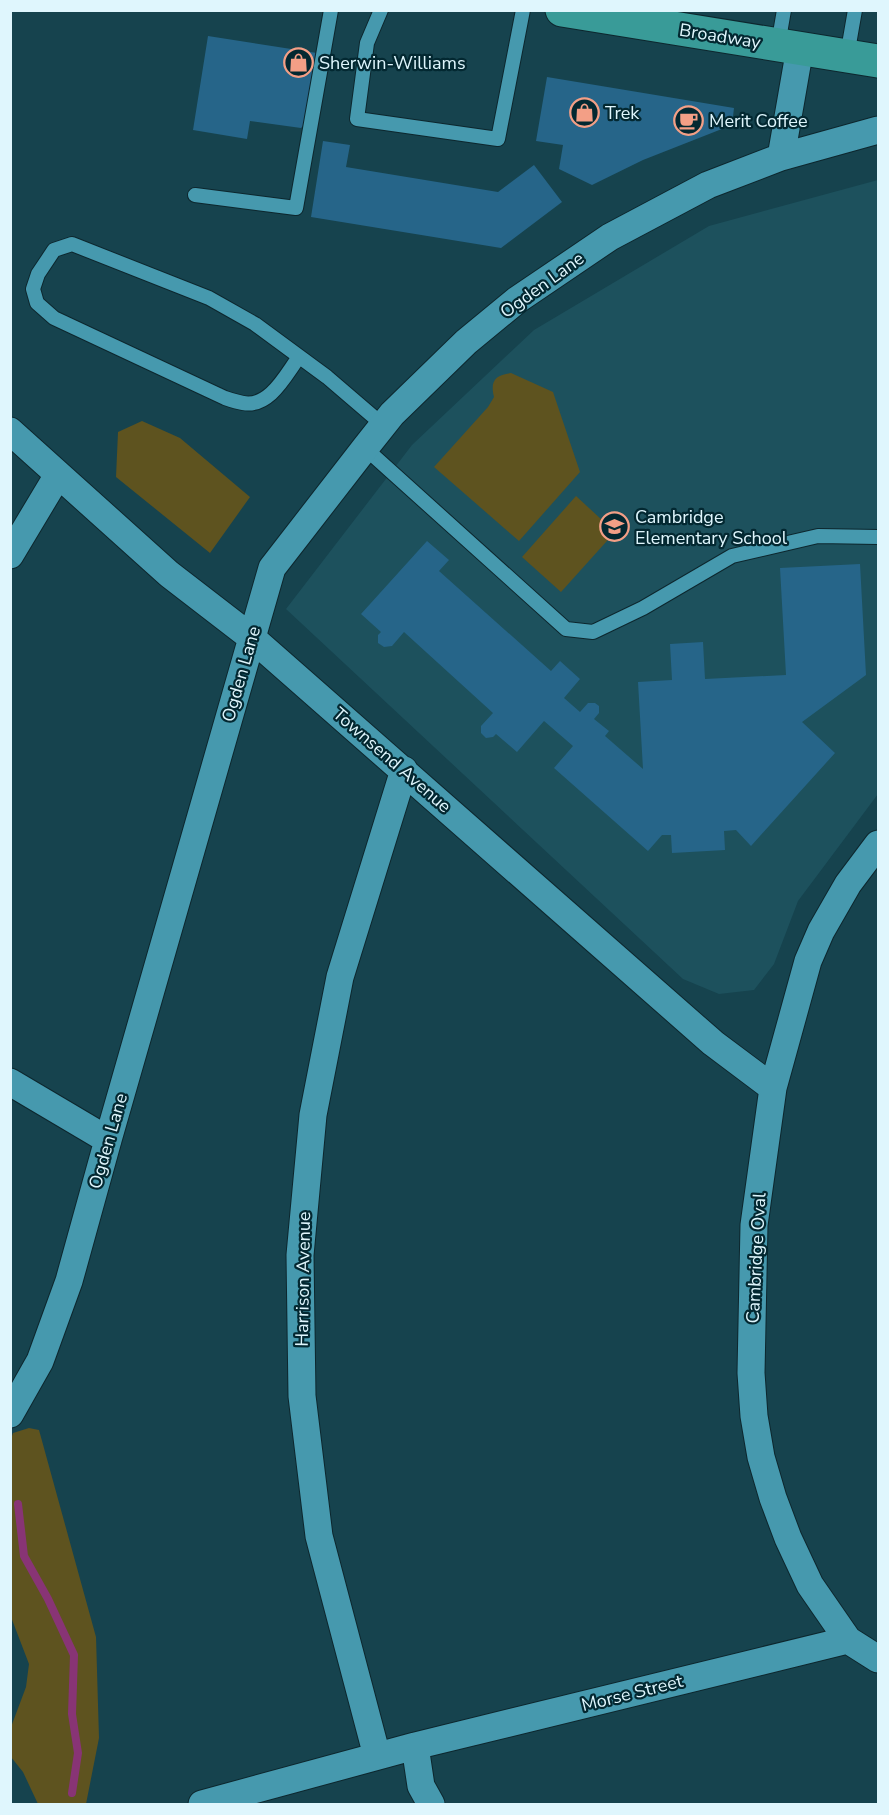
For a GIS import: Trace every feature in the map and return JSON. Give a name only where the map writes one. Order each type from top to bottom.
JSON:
[{"type":"main road","name":"Broadway","points":[[562,10],[879,61]]},
{"type":"street","points":[[781,157],[789,46]]},
{"type":"street","name":"Ogden Lane","points":[[10,1414],[40,1360],[69,1281],[272,568],[384,425],[475,335],[517,300],[610,237],[708,185],[781,157],[879,130]]},
{"type":"street","name":"Townsend Avenue","points":[[10,431],[169,574],[252,638],[713,1043],[773,1088]]},
{"type":"street","points":[[10,555],[58,475]]},
{"type":"street","name":"Harrison Avenue","points":[[377,1756],[319,1536],[302,1396],[300,1255],[313,1115],[340,977],[404,770]]},
{"type":"street","name":"Cambridge Oval","points":[[879,844],[848,884],[821,931],[808,961],[773,1088],[754,1225],[751,1373],[754,1416],[764,1468],[788,1538],[810,1585],[848,1640],[879,1659]]},
{"type":"street","points":[[10,1083],[108,1140]]},
{"type":"street","name":"Morse Street","points":[[377,1756],[848,1640]]},
{"type":"street","points":[[415,1746],[421,1786],[431,1804]]},
{"type":"street","points":[[202,1804],[377,1756]]},
{"type":"lane","points":[[195,195],[296,208],[332,10]]},
{"type":"lane","points":[[381,10],[367,43],[357,119],[498,139],[523,10]]},
{"type":"lane","points":[[784,10],[789,46]]},
{"type":"lane","points":[[847,56],[855,10]]},
{"type":"lane","points":[[299,357],[271,394],[260,402],[245,404],[225,398],[54,318],[37,303],[33,289],[38,274],[54,250],[72,244],[209,298],[255,324],[327,377],[384,425]]},
{"type":"lane","points":[[364,448],[566,629],[593,632],[643,608],[732,556],[818,536],[879,537]]},
{"type":"shaded area","name":"Cambridge Elementary School","points":[[878,180],[878,794],[798,901],[774,964],[754,990],[719,994],[683,979],[286,609],[412,445],[534,330],[709,226]]},
{"type":"shaded area","points":[[511,373],[553,392],[580,472],[519,541],[434,467],[488,407],[494,397],[493,383],[495,380],[501,375]]},
{"type":"shaded area","points":[[142,421],[180,438],[250,497],[210,553],[116,477],[118,432]]},
{"type":"shaded area","points":[[576,496],[615,532],[561,592],[522,557]]},
{"type":"shaded area","points":[[29,1428],[39,1430],[96,1637],[99,1738],[86,1804],[38,1804],[23,1772],[11,1757],[11,1727],[26,1687],[29,1664],[11,1617],[11,1439],[13,1433]]},
{"type":"building","points":[[208,36],[317,53],[305,124],[301,128],[250,121],[247,139],[193,130]]},
{"type":"building","points":[[547,77],[734,108],[732,125],[643,160],[592,185],[559,169],[563,145],[536,141]]},
{"type":"building","points":[[323,141],[350,145],[346,167],[498,192],[534,165],[562,202],[501,248],[311,217]]},
{"type":"building","points":[[427,541],[449,560],[439,571],[551,671],[560,661],[580,679],[564,698],[580,712],[588,703],[595,703],[599,706],[599,713],[594,719],[609,731],[605,736],[643,769],[638,682],[672,680],[670,644],[703,642],[705,679],[786,675],[780,568],[860,564],[866,675],[802,722],[835,753],[751,846],[736,830],[724,831],[725,850],[672,853],[671,835],[662,835],[648,851],[554,768],[573,746],[544,721],[517,752],[496,734],[486,738],[481,733],[481,726],[493,713],[404,632],[392,646],[384,647],[378,643],[378,635],[381,632],[361,614]]},
{"type":"waterway","points":[[18,1504],[24,1556],[48,1599],[74,1655],[72,1714],[78,1753],[72,1793]]},
{"type":"place","name":"Sherwin-Williams","points":[[298,63]]},
{"type":"place","name":"Trek","points":[[584,113]]},
{"type":"place","name":"Merit Coffee","points":[[688,121]]},
{"type":"place","name":"Cambridge Elementary School","points":[[614,527]]}]
